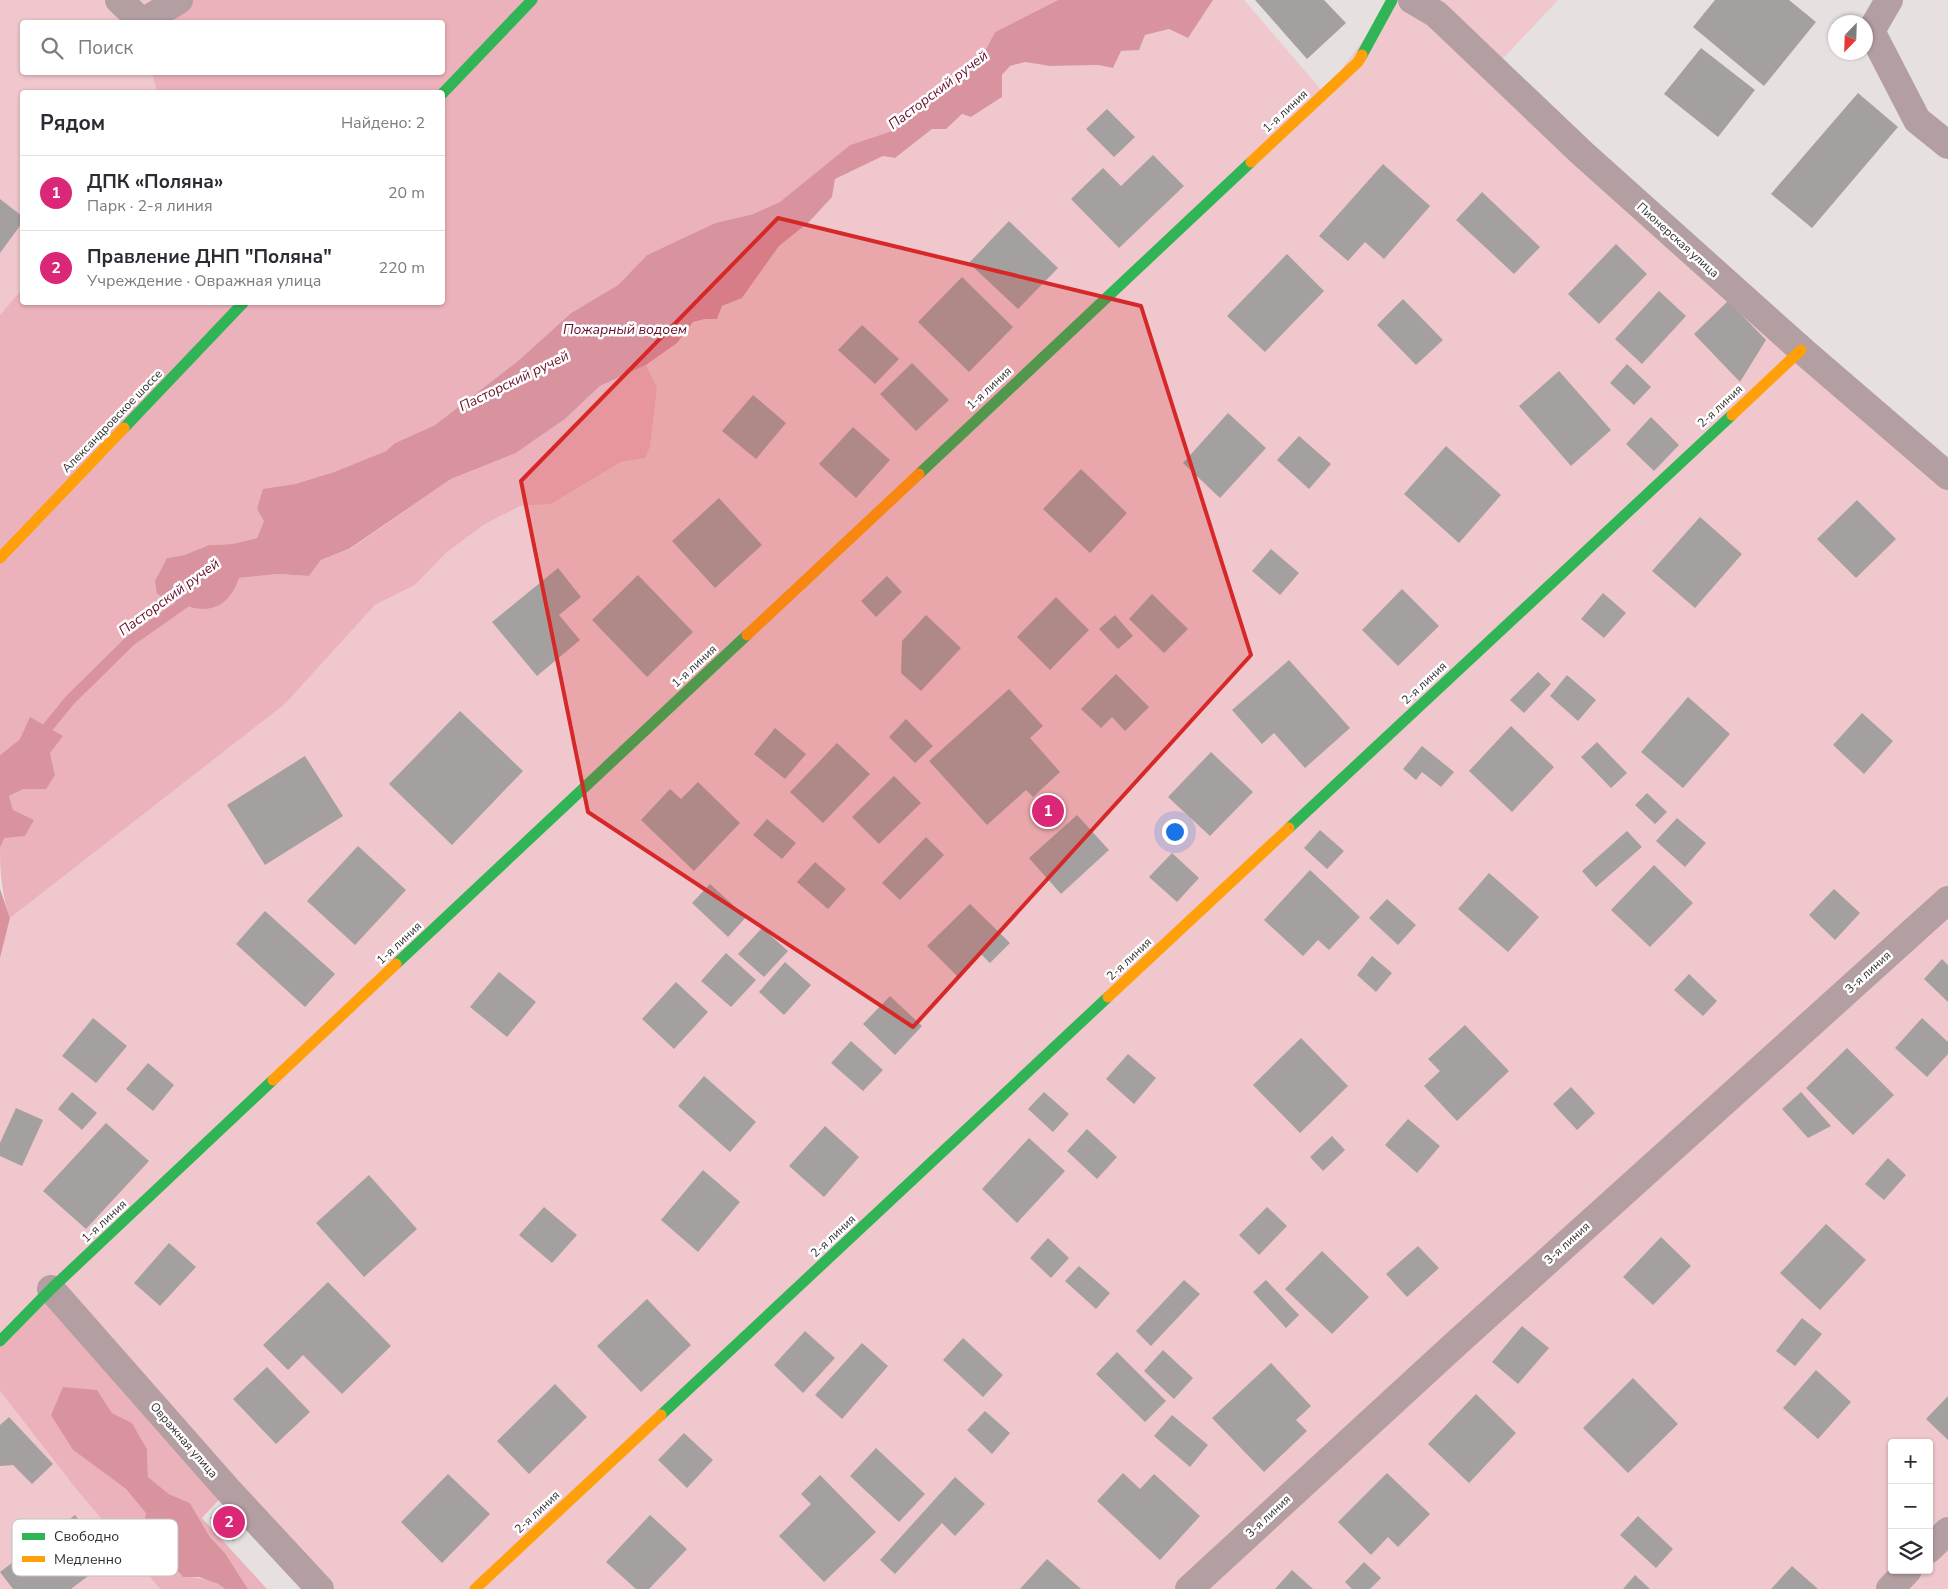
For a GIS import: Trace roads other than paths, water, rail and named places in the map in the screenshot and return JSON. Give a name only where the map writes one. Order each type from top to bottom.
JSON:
[{"type":"street","points":[[118,0],[141,20]]},
{"type":"street","points":[[146,20],[179,0]]},
{"type":"street","points":[[445,91],[532,0]]},
{"type":"street","name":"1-я линия","points":[[0,1341],[51,1289],[1358,62],[1392,0]]},
{"type":"street","name":"Пионерская улица","points":[[1412,0],[1436,14],[1583,154],[1801,350],[1948,476]]},
{"type":"street","points":[[1889,0],[1871,31],[1917,120],[1948,145]]},
{"type":"street","name":"Александровское шоссе","points":[[0,558],[241,305]]},
{"type":"street","name":"2-я линия","points":[[475,1589],[1801,350]]},
{"type":"street","name":"3-я линия","points":[[1189,1589],[1460,1340],[1948,900]]},
{"type":"street","name":"Овражная улица","points":[[51,1289],[228,1490],[320,1589]]},
{"type":"street","points":[[1933,1546],[1948,1531]]},
{"type":"street","points":[[1890,1589],[1904,1574]]},
{"type":"water","name":"Пожарный водоем","points":[[1058,0],[1213,0],[1188,38],[1169,29],[1145,35],[1139,50],[1121,51],[1113,68],[1098,65],[1050,66],[1025,62],[1010,66],[1002,75],[1002,97],[971,117],[962,114],[946,129],[932,129],[895,158],[883,156],[835,179],[832,197],[809,222],[779,246],[742,298],[722,306],[717,319],[693,322],[677,343],[646,365],[600,386],[565,419],[516,453],[451,479],[349,549],[321,560],[309,576],[277,574],[239,578],[233,592],[224,601],[215,607],[205,609],[182,605],[157,594],[155,581],[167,558],[184,555],[209,545],[232,544],[257,538],[264,521],[257,509],[263,489],[295,484],[334,472],[386,451],[395,443],[435,425],[519,360],[571,313],[618,285],[647,255],[715,223],[753,214],[780,202],[850,145],[889,132],[977,66],[995,32]]},
{"type":"water","points":[[30,717],[63,736],[50,753],[55,775],[46,789],[24,789],[9,796],[13,810],[34,820],[25,836],[4,838],[0,848],[0,755],[20,739]]},
{"type":"water","points":[[0,889],[10,918],[0,958]]},
{"type":"water","points":[[63,1387],[97,1390],[112,1413],[132,1423],[147,1449],[148,1477],[169,1494],[190,1503],[210,1537],[225,1553],[248,1589],[225,1589],[218,1584],[199,1577],[183,1577],[178,1572],[178,1519],[145,1519],[146,1513],[126,1489],[73,1450],[51,1415]]},
{"type":"waterway","name":"Пасторский ручей","points":[[39,738],[70,700],[130,641],[194,596]]},
{"type":"place","name":"ДПК «Поляна»","points":[[1048,811]]},
{"type":"place","name":"Правление ДНП \"Поляна\"","points":[[229,1522]]}]
